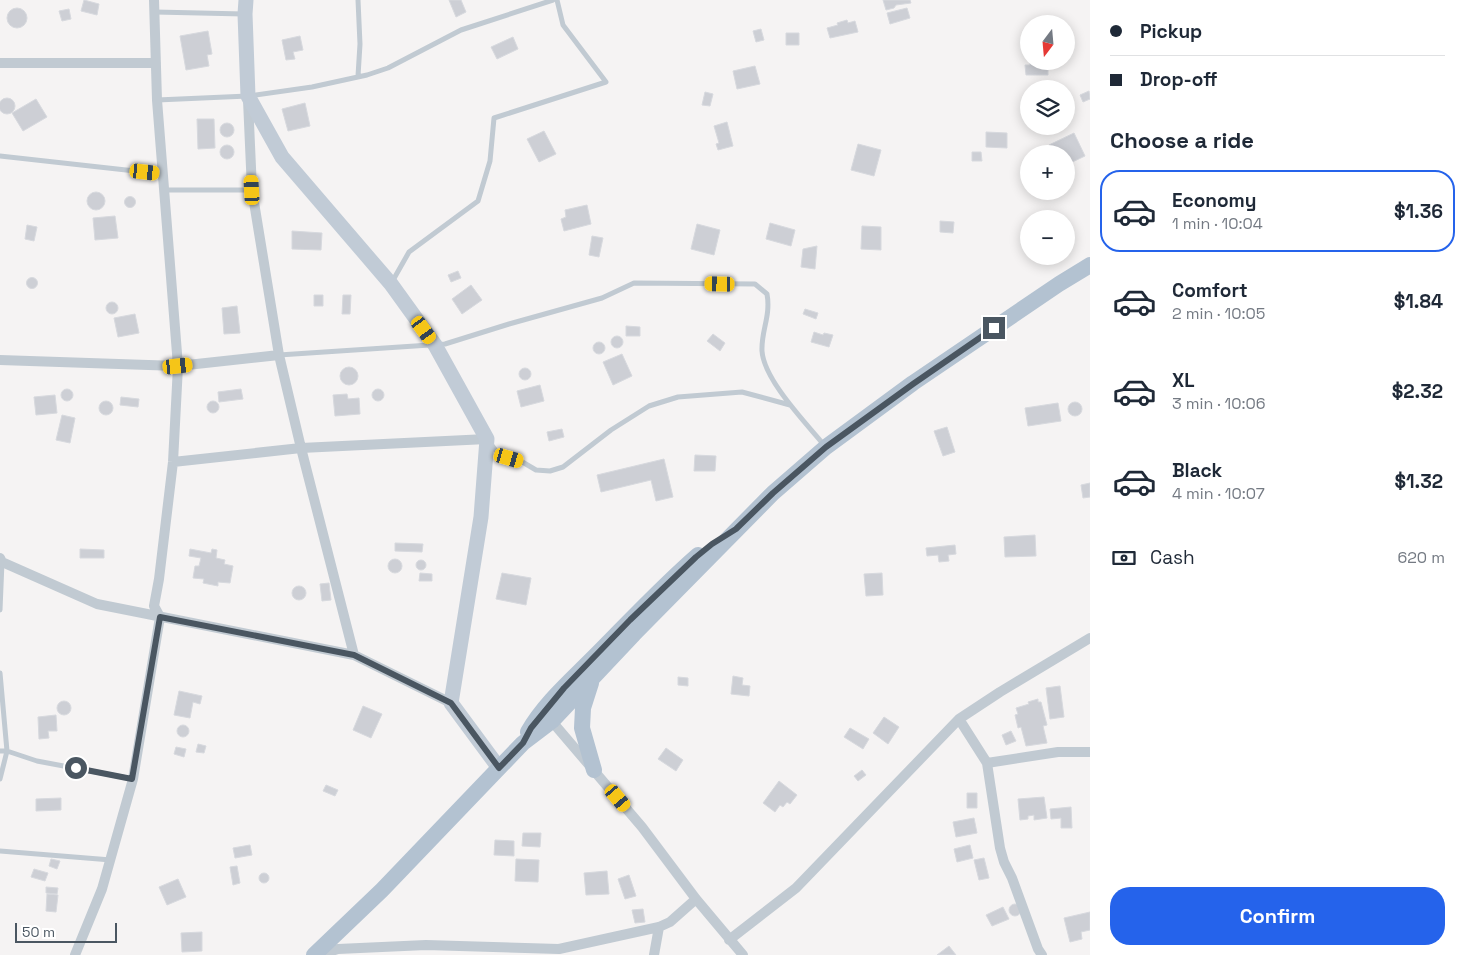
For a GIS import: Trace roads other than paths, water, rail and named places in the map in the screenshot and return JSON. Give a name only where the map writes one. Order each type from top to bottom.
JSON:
[{"type":"main road","points":[[314,955],[382,890],[523,743],[531,728],[591,680],[773,493],[826,447],[922,378],[1090,264]]},
{"type":"main road","points":[[548,716],[575,676],[675,576],[712,544],[736,529]]},
{"type":"main road","points":[[591,680],[583,708],[582,728],[594,770]]},
{"type":"street","points":[[74,955],[102,889],[132,779],[160,617],[154,606],[173,462],[178,366],[157,100],[154,0]]},
{"type":"street","points":[[246,7],[252,190],[280,355],[301,448],[354,655]]},
{"type":"street","points":[[0,63],[156,62]]},
{"type":"street","points":[[248,96],[282,158],[391,284],[435,345],[487,439],[481,517],[451,703]]},
{"type":"street","points":[[0,360],[178,366],[280,355]]},
{"type":"street","points":[[173,462],[301,448],[487,439]]},
{"type":"street","points":[[1,561],[98,604],[354,655],[451,703],[499,768]]},
{"type":"street","points":[[730,940],[796,888],[959,719],[1090,638]]},
{"type":"street","points":[[548,716],[642,827],[696,899],[743,955]]},
{"type":"street","points":[[959,719],[987,764],[1000,848],[1004,862],[1042,955]]},
{"type":"street","points":[[987,764],[1058,752],[1090,752]]},
{"type":"street","points":[[319,955],[426,945],[557,952],[659,927],[670,922],[696,899]]},
{"type":"street","points":[[654,955],[659,927]]},
{"type":"lane","points":[[358,0],[360,44],[358,76]]},
{"type":"lane","points":[[157,100],[248,96],[312,87],[367,75],[388,68],[461,30],[555,0],[563,25],[606,82],[494,118],[490,161],[478,202],[409,252],[391,284]]},
{"type":"lane","points":[[155,12],[246,7]]},
{"type":"lane","points":[[0,156],[163,174]]},
{"type":"lane","points":[[165,190],[252,190]]},
{"type":"lane","points":[[280,355],[445,344],[602,298],[634,283],[755,284],[767,294],[770,306],[762,353],[768,372],[791,405],[826,447]]},
{"type":"lane","points":[[487,439],[499,455],[519,460],[536,470],[550,471],[564,467],[611,430],[649,406],[678,397],[742,392],[791,405]]},
{"type":"lane","points":[[0,610],[1,561]]},
{"type":"lane","points":[[0,673],[7,751],[0,779]]},
{"type":"lane","points":[[0,751],[7,751],[38,761],[132,779]]},
{"type":"lane","points":[[0,851],[111,860]]}]
